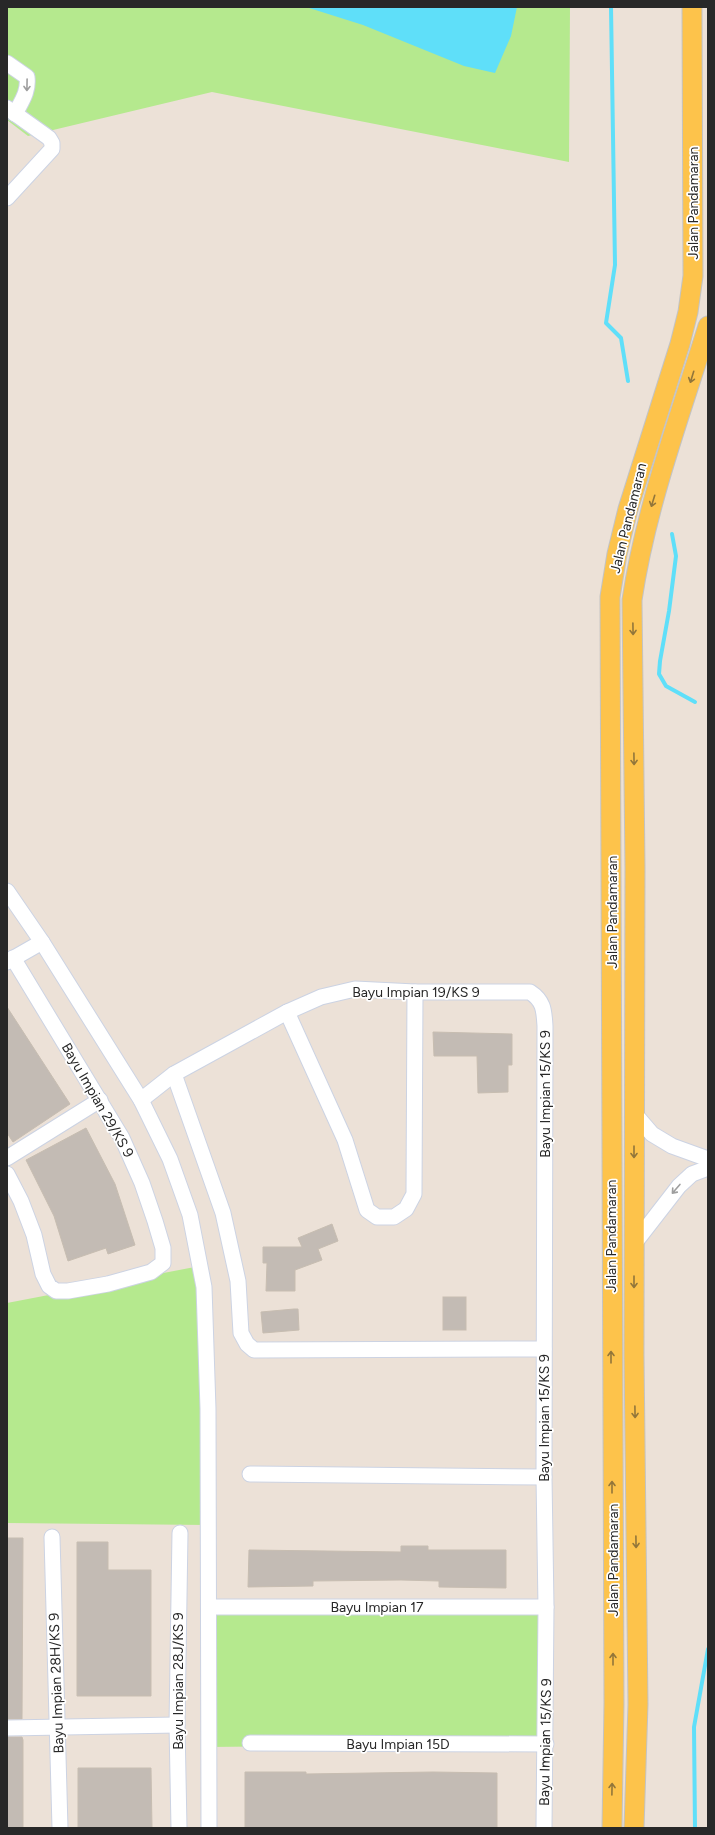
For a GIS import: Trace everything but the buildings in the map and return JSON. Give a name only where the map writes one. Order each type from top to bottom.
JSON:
[{"type":"main road","name":"Jalan Pandamaran","points":[[612,1828],[614,1695],[610,597],[616,554],[628,510],[680,344],[688,312],[693,276],[692,7]]},
{"type":"main road","name":"Jalan Pandamaran","points":[[634,1828],[638,1704],[634,1244],[635,867],[632,600],[638,558],[648,516],[704,346],[708,326]]},
{"type":"street","points":[[7,63],[27,77],[28,84],[27,91],[11,111],[49,138],[52,143],[52,149],[7,198]]},
{"type":"street","points":[[7,891],[42,942],[140,1100],[170,1158],[190,1215],[204,1288],[208,1408],[209,1828]]},
{"type":"street","points":[[10,960],[42,942]]},
{"type":"street","name":"Bayu Impian 29/KS 9","points":[[7,1174],[21,1200],[34,1235],[43,1274],[49,1286],[56,1290],[68,1290],[108,1284],[151,1272],[164,1263],[163,1248],[142,1183],[122,1138],[100,1100],[10,960]]},
{"type":"street","name":"Bayu Impian 19/KS 9","points":[[140,1100],[174,1074],[287,1012],[321,997],[355,989],[415,992],[530,992],[538,997],[543,1008]]},
{"type":"street","points":[[287,1012],[345,1140],[367,1210],[377,1217],[394,1217],[406,1209],[414,1194],[415,992]]},
{"type":"street","name":"Bayu Impian 15/KS 9","points":[[543,1008],[545,1026],[544,1477],[546,1607],[546,1744],[544,1828]]},
{"type":"street","points":[[174,1074],[223,1213],[238,1280],[241,1333],[247,1344],[254,1350],[544,1349]]},
{"type":"street","points":[[7,1158],[100,1100]]},
{"type":"street","points":[[634,1113],[652,1134],[672,1146],[708,1159]]},
{"type":"street","points":[[634,1244],[679,1186],[692,1174],[708,1168]]},
{"type":"street","points":[[250,1474],[544,1477]]},
{"type":"street","name":"Bayu Impian 28J/KS 9","points":[[179,1828],[177,1725],[180,1533]]},
{"type":"street","name":"Bayu Impian 28H/KS 9","points":[[52,1537],[60,1828]]},
{"type":"street","name":"Bayu Impian 17","points":[[209,1607],[546,1607]]},
{"type":"street","points":[[7,1728],[177,1725]]},
{"type":"street","name":"Bayu Impian 15D","points":[[250,1743],[546,1744]]},
{"type":"green space","points":[[7,7],[570,7],[569,162],[212,92],[28,136],[7,120]]},
{"type":"green space","points":[[200,1266],[208,1525],[7,1523],[7,1303]]},
{"type":"green space","points":[[209,1607],[546,1607],[546,1744],[208,1747]]},
{"type":"water","points":[[306,7],[517,7],[511,36],[495,73],[464,66],[363,25]]},
{"type":"waterway","points":[[611,7],[615,265],[606,323],[621,338],[628,381]]},
{"type":"waterway","points":[[672,534],[676,556],[659,674],[666,686],[695,702]]},
{"type":"waterway","points":[[695,1828],[694,1727],[708,1649]]}]
